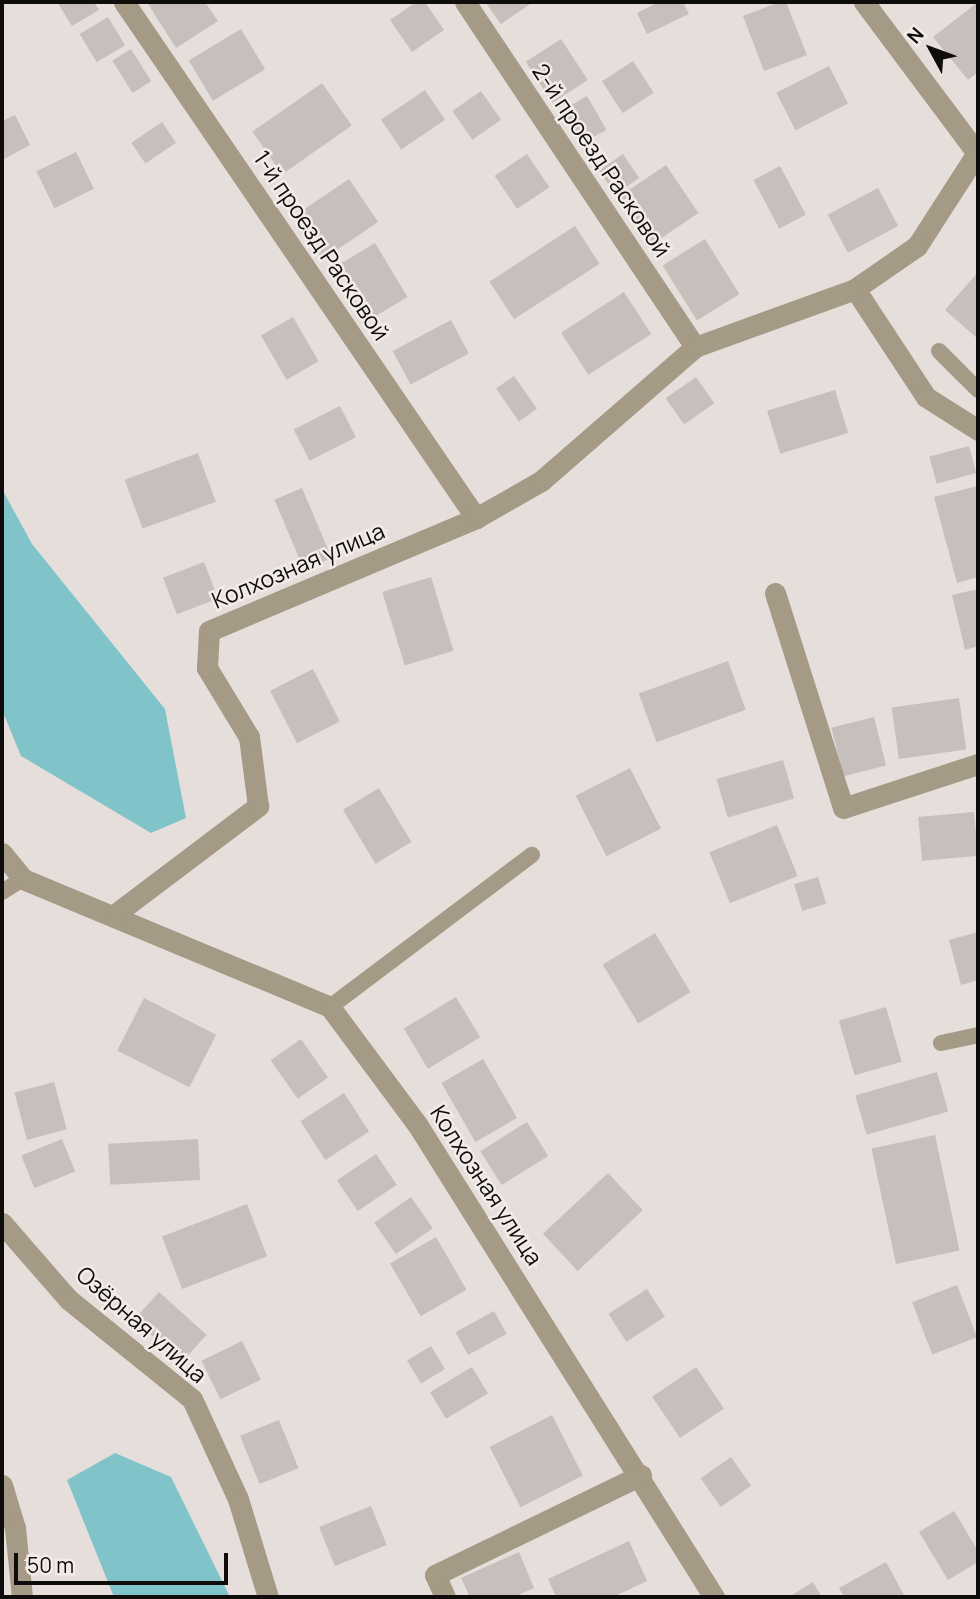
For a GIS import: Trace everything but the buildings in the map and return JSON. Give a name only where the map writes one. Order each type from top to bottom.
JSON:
[{"type":"street","name":"1-й проезд Расковой","points":[[124,2],[476,518]]},
{"type":"street","name":"2-й проезд Расковой","points":[[465,2],[695,347]]},
{"type":"street","points":[[476,518],[541,481],[695,347],[855,289],[917,246],[977,153],[864,2]]},
{"type":"street","points":[[855,289],[926,397],[978,430]]},
{"type":"street","name":"Колхозная улица","points":[[114,915],[258,806],[249,737],[207,668],[209,631],[476,518]]},
{"type":"street","points":[[775,593],[843,808],[978,764]]},
{"type":"street","points":[[2,853],[23,879],[330,1007]]},
{"type":"street","name":"Колхозная улица","points":[[330,1007],[417,1124],[641,1475],[714,1597]]},
{"type":"street","name":"Озёрная улица","points":[[2,1223],[68,1299],[192,1399],[238,1499],[268,1597]]},
{"type":"street","points":[[445,1597],[435,1575],[641,1475]]},
{"type":"street","points":[[2,1485],[15,1528],[22,1597]]},
{"type":"lane","points":[[939,351],[978,390]]},
{"type":"lane","points":[[330,1007],[532,855]]},
{"type":"lane","points":[[2,892],[23,879]]},
{"type":"lane","points":[[941,1043],[978,1035]]},
{"type":"water","points":[[2,489],[32,544],[165,709],[186,818],[151,833],[21,756],[2,710]]},
{"type":"water","points":[[115,1453],[171,1477],[230,1597],[114,1597],[67,1480]]}]
